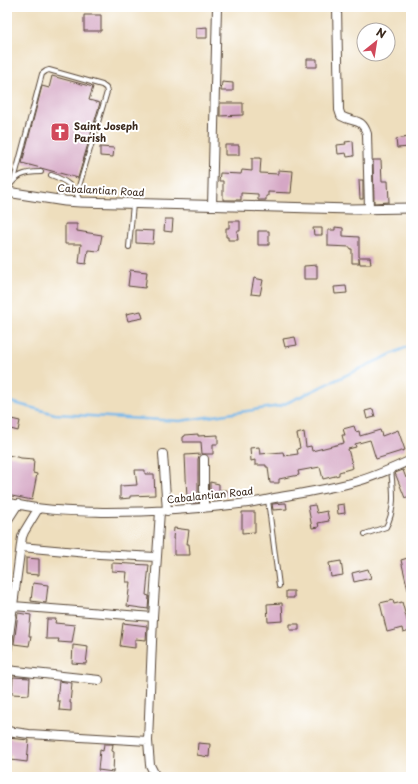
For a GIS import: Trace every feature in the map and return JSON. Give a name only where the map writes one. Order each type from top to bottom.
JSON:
[{"type":"street","points":[[212,206],[217,7]]},
{"type":"street","points":[[337,7],[339,110],[341,116],[348,120],[358,121],[362,123],[365,128],[369,209]]},
{"type":"street","name":"Cabalantian Road","points":[[7,191],[65,201],[79,197],[133,203],[212,206],[369,209],[411,208]]},
{"type":"street","points":[[156,777],[150,765],[148,740],[156,557],[164,511],[162,454]]},
{"type":"street","points":[[204,458],[204,508]]},
{"type":"street","name":"Cabalantian Road","points":[[7,502],[38,509],[74,512],[164,511],[204,508],[248,503],[356,482],[411,460]]},
{"type":"street","points":[[7,521],[18,504]]},
{"type":"street","points":[[7,651],[24,532],[38,509]]},
{"type":"street","points":[[21,547],[99,554],[156,557]]},
{"type":"street","points":[[13,606],[153,617]]},
{"type":"street","points":[[7,670],[99,680]]},
{"type":"street","points":[[7,731],[29,734],[148,740]]},
{"type":"lane","points":[[7,191],[14,180],[42,74],[49,70],[102,85],[106,88],[107,92],[79,197]]},
{"type":"lane","points":[[14,180],[20,175],[41,172]]},
{"type":"lane","points":[[51,175],[68,183],[79,197]]},
{"type":"lane","points":[[129,247],[133,203]]},
{"type":"lane","points":[[365,534],[386,527],[390,519],[393,507],[394,491],[391,469]]},
{"type":"lane","points":[[268,499],[279,586]]},
{"type":"building","points":[[84,15],[101,15],[101,31],[84,31]]},
{"type":"building","points":[[207,27],[207,38],[196,38],[196,28]]},
{"type":"building","points":[[307,59],[317,59],[317,67],[307,67]]},
{"type":"building","name":"Saint Joseph Parish","points":[[52,76],[93,87],[89,100],[100,103],[78,178],[22,163],[42,86],[49,88]]},
{"type":"building","points":[[222,82],[233,83],[233,91],[221,91]]},
{"type":"building","points":[[220,103],[243,103],[243,115],[220,116]]},
{"type":"building","points":[[408,137],[410,147],[397,148],[396,139]]},
{"type":"building","points":[[353,141],[354,156],[347,157],[346,153],[338,154],[337,145],[346,144],[345,142]]},
{"type":"building","points":[[225,145],[239,145],[239,155],[225,155]]},
{"type":"building","points":[[100,147],[114,148],[113,157],[100,156]]},
{"type":"building","points":[[252,158],[261,158],[260,173],[278,174],[278,170],[293,171],[291,193],[268,192],[266,200],[258,200],[258,194],[241,193],[241,200],[223,200],[223,181],[219,181],[220,173],[241,174],[242,170],[252,171]]},
{"type":"building","points":[[373,160],[381,160],[382,181],[388,181],[389,202],[374,203]]},
{"type":"building","points":[[359,180],[363,180],[363,199],[360,199]]},
{"type":"building","points":[[165,219],[173,219],[172,232],[164,231]]},
{"type":"building","points":[[229,221],[240,221],[240,231],[237,231],[238,240],[228,240],[228,237],[226,237],[226,228],[229,228]]},
{"type":"building","points":[[65,224],[77,224],[77,231],[102,235],[99,251],[88,250],[86,264],[79,263],[81,244],[65,244]]},
{"type":"building","points":[[335,227],[343,228],[343,236],[359,237],[359,257],[370,257],[371,264],[360,264],[359,258],[359,263],[352,263],[352,249],[350,249],[350,247],[328,246],[328,230],[335,230]]},
{"type":"building","points":[[313,228],[322,228],[322,235],[314,235]]},
{"type":"building","points":[[136,230],[154,231],[153,244],[136,243]]},
{"type":"building","points":[[258,231],[269,231],[269,245],[258,245]]},
{"type":"building","points":[[317,265],[317,279],[304,279],[304,266]]},
{"type":"building","points":[[130,270],[147,272],[145,288],[128,286]]},
{"type":"building","points":[[254,278],[263,280],[260,295],[251,294]]},
{"type":"building","points":[[346,286],[347,293],[335,294],[334,287]]},
{"type":"building","points":[[141,311],[143,318],[128,321],[126,314]]},
{"type":"building","points":[[295,337],[297,345],[285,347],[283,339]]},
{"type":"building","points":[[373,409],[375,417],[367,419],[365,411]]},
{"type":"building","points":[[7,418],[20,421],[18,431],[7,428]]},
{"type":"building","points":[[354,426],[356,432],[359,431],[360,436],[380,430],[382,436],[398,430],[405,450],[376,459],[370,440],[355,444],[356,447],[348,449],[353,468],[339,472],[339,475],[323,479],[320,467],[298,471],[299,475],[279,479],[279,483],[270,483],[268,467],[266,467],[266,465],[255,465],[255,460],[251,461],[250,448],[259,447],[260,454],[283,452],[284,456],[298,454],[297,449],[300,448],[297,434],[304,432],[306,447],[311,446],[312,451],[344,443],[342,435],[345,435],[343,429]]},
{"type":"building","points":[[198,434],[198,436],[218,435],[218,444],[213,444],[213,454],[202,454],[201,442],[183,442],[183,437],[185,435]]},
{"type":"building","points":[[201,454],[198,459],[198,503],[193,503],[193,498],[187,499],[185,455]]},
{"type":"building","points":[[8,455],[34,459],[33,473],[37,474],[32,500],[7,495]]},
{"type":"building","points":[[135,470],[145,470],[145,474],[154,474],[155,495],[130,496],[130,498],[120,499],[120,486],[137,485]]},
{"type":"building","points":[[403,470],[406,478],[411,475],[411,495],[405,498],[395,473]]},
{"type":"building","points":[[210,482],[219,484],[219,490],[227,490],[227,496],[210,498]]},
{"type":"building","points":[[286,503],[287,509],[273,510],[272,504]]},
{"type":"building","points":[[344,504],[345,513],[338,514],[337,505]]},
{"type":"building","points":[[315,505],[317,513],[327,511],[329,521],[318,523],[319,527],[312,528],[308,506]]},
{"type":"building","points":[[242,512],[255,512],[255,532],[242,533]]},
{"type":"building","points":[[174,528],[189,530],[187,544],[189,544],[190,555],[174,555]]},
{"type":"building","points":[[411,557],[411,590],[408,590],[401,560]]},
{"type":"building","points":[[26,558],[39,559],[39,575],[26,574]]},
{"type":"building","points":[[341,561],[343,575],[331,577],[329,563]]},
{"type":"building","points":[[112,563],[149,565],[146,595],[149,596],[148,609],[127,606],[130,582],[126,582],[127,572],[112,571]]},
{"type":"building","points":[[368,569],[371,578],[354,582],[352,573]]},
{"type":"building","points":[[33,583],[48,585],[46,603],[31,601]]},
{"type":"building","points":[[286,591],[294,591],[294,598],[286,598]]},
{"type":"building","points":[[393,600],[394,604],[402,602],[410,631],[403,633],[402,628],[387,632],[380,603]]},
{"type":"building","points":[[282,603],[283,621],[268,622],[267,604]]},
{"type":"building","points":[[18,613],[31,615],[29,636],[31,636],[29,646],[14,644]]},
{"type":"building","points":[[47,619],[56,619],[55,623],[75,625],[72,643],[58,642],[59,639],[46,639]]},
{"type":"building","points":[[123,623],[147,626],[146,640],[135,639],[135,648],[120,646]]},
{"type":"building","points":[[290,624],[299,624],[299,630],[290,630]]},
{"type":"building","points":[[73,645],[88,647],[86,664],[72,663]]},
{"type":"building","points":[[13,677],[30,678],[29,695],[12,694]]},
{"type":"building","points":[[59,681],[72,683],[70,703],[71,711],[59,710],[60,701],[57,701]]},
{"type":"building","points":[[7,738],[29,740],[27,762],[11,760],[12,755],[7,754]]},
{"type":"building","points":[[198,743],[210,744],[209,757],[197,755]]},
{"type":"building","points":[[104,744],[113,744],[113,772],[98,770],[100,750],[103,751]]},
{"type":"waterway","points":[[7,401],[55,414],[180,421],[280,406],[411,345]]},
{"type":"place","name":"Saint Joseph Parish","points":[[60,132]]}]
